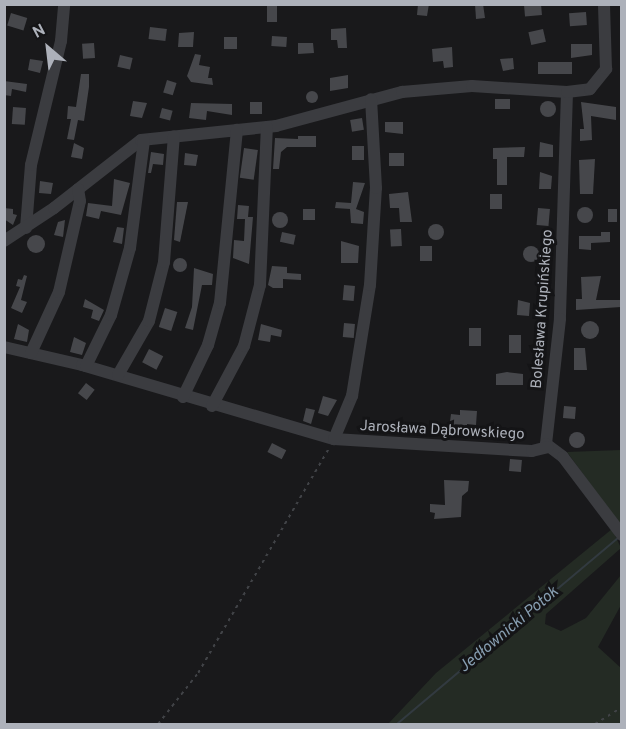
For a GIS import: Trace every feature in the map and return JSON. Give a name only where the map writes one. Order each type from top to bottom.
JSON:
[{"type":"street","points":[[26,228],[32,165],[59,50],[64,4]]},
{"type":"street","points":[[4,241],[26,228],[78,189],[127,148],[144,140],[267,127],[371,99],[472,86],[567,92],[590,89],[606,69],[604,4]]},
{"type":"street","name":"Bolesława Krupińskiego","points":[[548,447],[560,319],[567,92]]},
{"type":"street","points":[[334,440],[352,396],[370,285],[376,188],[371,99]]},
{"type":"street","points":[[212,406],[244,346],[260,285],[267,127]]},
{"type":"street","points":[[183,397],[208,345],[220,303],[237,130]]},
{"type":"street","points":[[118,375],[148,321],[164,262],[174,136]]},
{"type":"street","points":[[86,366],[111,315],[130,248],[144,140]]},
{"type":"street","points":[[31,353],[59,292],[80,201],[78,189]]},
{"type":"street","name":"Jarosława Dąbrowskiego","points":[[4,347],[118,375],[212,406],[334,440],[532,451],[548,447]]},
{"type":"street","points":[[548,447],[563,457],[621,535]]},
{"type":"path","points":[[158,724],[198,673],[334,440]]},
{"type":"path","points":[[595,724],[621,707]]},
{"type":"shaded area","points":[[621,450],[621,526],[567,452]]},
{"type":"shaded area","points":[[612,529],[621,548],[546,614],[545,624],[561,631],[586,618],[621,575],[621,605],[598,647],[621,668],[621,724],[388,724],[436,673]]},
{"type":"building","points":[[267,4],[277,4],[277,22],[267,22]]},
{"type":"building","points":[[418,4],[429,4],[427,16],[417,15]]},
{"type":"building","points":[[475,4],[483,4],[485,18],[476,19]]},
{"type":"building","points":[[541,4],[542,15],[525,16],[524,5]]},
{"type":"building","points":[[586,12],[587,25],[570,26],[569,13]]},
{"type":"building","points":[[11,13],[27,18],[23,30],[7,25]]},
{"type":"building","points":[[150,27],[167,29],[165,41],[149,39]]},
{"type":"building","points":[[346,28],[347,48],[338,48],[337,40],[331,40],[331,29]]},
{"type":"building","points":[[543,29],[546,42],[531,45],[528,32]]},
{"type":"building","points":[[194,32],[193,47],[178,47],[179,33]]},
{"type":"building","points":[[272,36],[287,37],[286,47],[271,46]]},
{"type":"building","points":[[224,37],[237,37],[237,49],[224,49]]},
{"type":"building","points":[[94,43],[95,58],[83,59],[82,44]]},
{"type":"building","points":[[298,43],[313,43],[314,53],[298,54]]},
{"type":"building","points":[[571,44],[592,44],[592,55],[571,58]]},
{"type":"building","points":[[452,47],[453,67],[444,68],[443,61],[433,62],[432,49]]},
{"type":"building","points":[[195,54],[201,55],[199,65],[210,67],[208,78],[212,78],[213,85],[191,82],[187,76]]},
{"type":"building","points":[[120,55],[133,58],[130,70],[117,67]]},
{"type":"building","points":[[513,58],[514,69],[503,71],[500,59]]},
{"type":"building","points":[[30,59],[43,61],[40,73],[28,70]]},
{"type":"building","points":[[538,62],[572,62],[572,74],[538,74]]},
{"type":"building","points":[[81,74],[89,74],[84,121],[78,120],[74,140],[67,139],[71,119],[67,119],[68,106],[76,107]]},
{"type":"building","points":[[348,75],[348,88],[330,91],[330,78]]},
{"type":"building","points":[[167,80],[177,83],[173,95],[163,92]]},
{"type":"building","points":[[4,81],[27,84],[26,92],[12,89],[11,96],[4,95]]},
{"type":"building","points":[[314,91],[318,97],[314,103],[310,103],[306,95]]},
{"type":"building","points":[[495,99],[510,99],[510,109],[495,109]]},
{"type":"building","points":[[133,101],[147,103],[142,118],[130,116]]},
{"type":"building","points":[[548,101],[556,109],[548,117],[540,109]]},
{"type":"building","points":[[250,102],[262,102],[262,114],[250,114]]},
{"type":"building","points":[[581,102],[616,107],[616,120],[591,116],[592,140],[580,141],[580,129],[584,129]]},
{"type":"building","points":[[191,103],[232,104],[232,115],[207,111],[206,120],[189,118]]},
{"type":"building","points":[[13,107],[26,108],[25,125],[12,124]]},
{"type":"building","points":[[162,108],[173,111],[170,121],[159,118]]},
{"type":"building","points":[[362,118],[364,130],[352,132],[350,120]]},
{"type":"building","points":[[385,122],[403,122],[403,134],[385,132]]},
{"type":"building","points":[[298,136],[316,136],[316,147],[287,147],[281,152],[279,169],[273,169],[275,138],[298,139]]},
{"type":"building","points":[[540,142],[553,145],[553,157],[539,157]]},
{"type":"building","points":[[74,143],[84,148],[82,159],[71,157]]},
{"type":"building","points":[[352,146],[364,146],[364,160],[352,160]]},
{"type":"building","points":[[525,147],[524,157],[507,157],[507,185],[497,185],[497,159],[493,159],[493,148]]},
{"type":"building","points":[[244,148],[258,150],[254,180],[240,178]]},
{"type":"building","points":[[151,152],[164,154],[163,165],[153,164],[151,173],[148,173]]},
{"type":"building","points":[[185,153],[198,155],[196,166],[184,165]]},
{"type":"building","points":[[389,153],[404,153],[404,166],[389,166]]},
{"type":"building","points":[[595,159],[593,194],[580,194],[579,160]]},
{"type":"building","points":[[540,172],[552,176],[551,189],[539,189]]},
{"type":"building","points":[[114,179],[130,183],[121,215],[101,211],[99,219],[86,216],[88,203],[112,206]]},
{"type":"building","points":[[40,181],[53,183],[51,194],[39,193]]},
{"type":"building","points":[[353,182],[365,183],[356,209],[364,212],[363,224],[351,223],[350,209],[335,208],[336,202],[351,203]]},
{"type":"building","points":[[408,192],[412,222],[400,222],[399,208],[390,208],[389,194]]},
{"type":"building","points":[[490,194],[502,194],[502,209],[490,209]]},
{"type":"building","points":[[177,202],[188,202],[180,242],[174,240]]},
{"type":"building","points":[[238,205],[249,206],[248,217],[253,217],[249,264],[233,258],[234,240],[244,241],[245,219],[237,219]]},
{"type":"building","points":[[585,207],[593,215],[585,223],[577,215]]},
{"type":"building","points":[[4,208],[13,209],[13,214],[17,215],[13,225],[4,219]]},
{"type":"building","points":[[538,208],[550,209],[548,226],[537,225]]},
{"type":"building","points":[[303,209],[315,209],[315,220],[303,220]]},
{"type":"building","points":[[608,209],[617,209],[617,222],[608,222]]},
{"type":"building","points":[[280,212],[286,214],[288,220],[286,226],[280,228],[274,226],[272,220],[274,214]]},
{"type":"building","points":[[65,220],[63,237],[54,235],[58,222]]},
{"type":"building","points":[[433,224],[439,224],[444,232],[442,238],[433,240],[428,235],[428,229]]},
{"type":"building","points":[[117,227],[124,228],[122,244],[113,242]]},
{"type":"building","points":[[401,229],[402,246],[391,247],[390,230]]},
{"type":"building","points":[[282,232],[296,235],[294,245],[280,242]]},
{"type":"building","points":[[601,232],[610,232],[610,242],[591,243],[591,250],[579,249],[579,236],[601,236]]},
{"type":"building","points":[[36,235],[42,238],[45,244],[42,250],[36,253],[30,250],[27,244],[30,238]]},
{"type":"building","points":[[341,241],[359,246],[358,263],[341,263]]},
{"type":"building","points":[[420,246],[432,246],[432,261],[420,261]]},
{"type":"building","points":[[531,246],[539,254],[531,262],[523,254]]},
{"type":"building","points":[[177,258],[183,258],[187,265],[183,272],[177,272],[173,268],[173,262]]},
{"type":"building","points":[[272,266],[287,267],[287,273],[301,274],[301,280],[283,279],[283,288],[273,288],[268,285]]},
{"type":"building","points":[[194,268],[213,274],[212,285],[202,285],[193,330],[185,328],[192,307]]},
{"type":"building","points":[[24,275],[27,276],[21,300],[27,302],[22,313],[11,308],[20,287],[16,286],[18,279],[22,280]]},
{"type":"building","points":[[601,276],[596,300],[620,300],[621,307],[576,310],[576,299],[582,299],[581,277]]},
{"type":"building","points":[[344,285],[355,286],[354,301],[343,300]]},
{"type":"building","points":[[85,299],[104,310],[99,321],[91,318],[93,310],[83,307]]},
{"type":"building","points":[[518,300],[530,303],[529,316],[517,315]]},
{"type":"building","points":[[165,308],[177,312],[171,331],[159,327]]},
{"type":"building","points":[[590,321],[596,324],[599,330],[596,336],[590,339],[584,336],[581,330],[584,324]]},
{"type":"building","points":[[344,323],[355,324],[354,338],[343,337]]},
{"type":"building","points":[[18,324],[29,330],[27,342],[14,339]]},
{"type":"building","points":[[261,324],[282,330],[281,337],[271,335],[270,342],[258,340]]},
{"type":"building","points":[[469,328],[481,328],[481,346],[469,346]]},
{"type":"building","points":[[509,335],[521,335],[521,353],[509,353]]},
{"type":"building","points":[[74,337],[86,343],[82,355],[70,352]]},
{"type":"building","points":[[574,348],[585,348],[587,370],[574,370]]},
{"type":"building","points":[[149,349],[163,356],[156,370],[142,362]]},
{"type":"building","points":[[507,372],[523,374],[523,385],[496,385],[496,374]]},
{"type":"building","points":[[86,383],[95,390],[87,400],[78,393]]},
{"type":"building","points":[[323,396],[337,400],[328,416],[318,413]]},
{"type":"building","points":[[564,406],[576,407],[575,419],[563,418]]},
{"type":"building","points":[[306,408],[315,410],[311,424],[303,421]]},
{"type":"building","points":[[460,410],[477,411],[476,425],[467,424],[467,430],[449,429],[451,414],[460,415]]},
{"type":"building","points":[[577,432],[585,440],[577,448],[569,440]]},
{"type":"building","points":[[272,443],[286,450],[282,459],[267,452]]},
{"type":"building","points":[[510,459],[522,460],[521,472],[509,471]]},
{"type":"building","points":[[444,480],[469,481],[468,491],[462,496],[461,517],[434,519],[435,513],[430,512],[430,504],[445,505]]},
{"type":"waterway","name":"Jedłownicki Potok","points":[[397,724],[619,537]]}]
